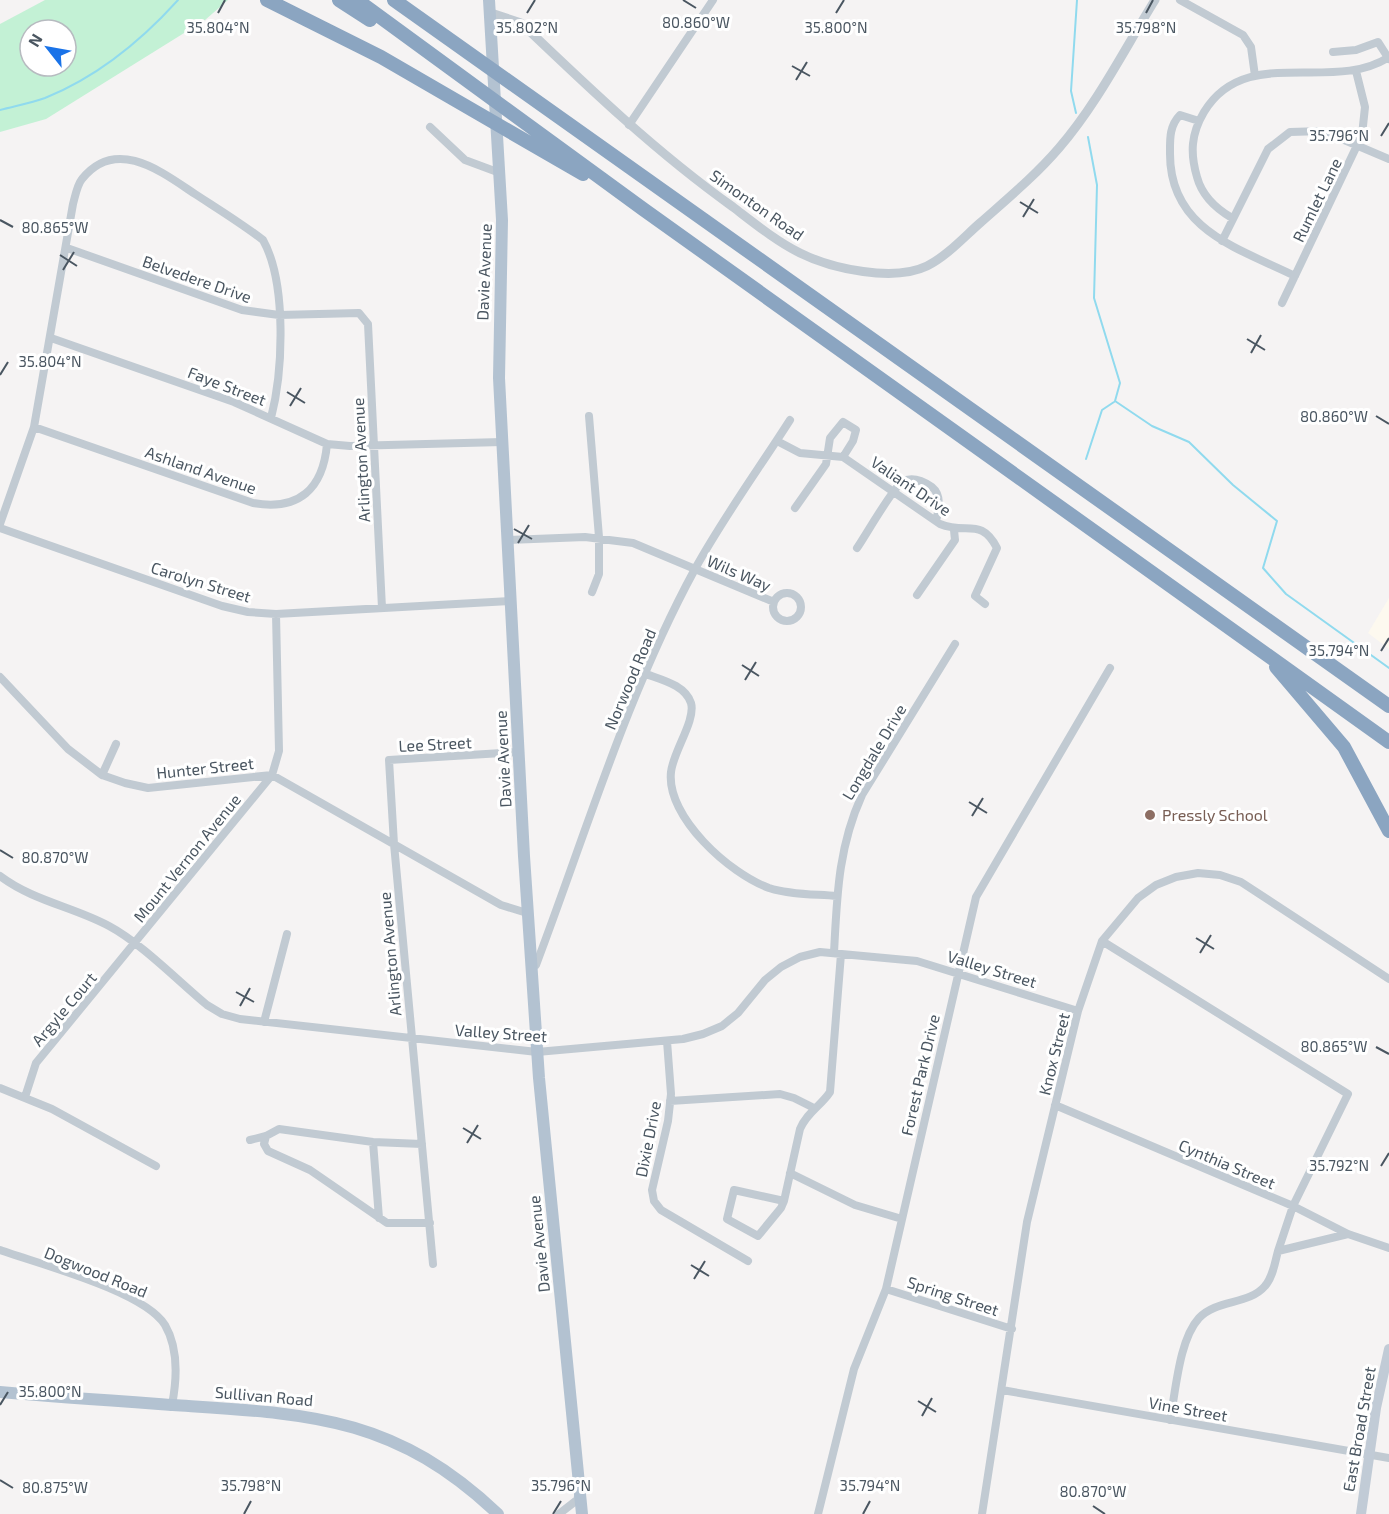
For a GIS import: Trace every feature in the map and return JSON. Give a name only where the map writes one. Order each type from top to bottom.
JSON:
[{"type":"highway","points":[[267,0],[381,57],[643,209]]},
{"type":"highway","points":[[339,0],[478,89]]},
{"type":"highway","points":[[357,0],[643,209],[1389,742]]},
{"type":"highway","points":[[396,0],[1389,706]]},
{"type":"highway","points":[[1268,656],[1298,696],[1344,747],[1389,831]]},
{"type":"main road","name":"Davie Avenue","points":[[490,6],[494,42],[502,220],[499,336],[502,442],[527,913],[537,1052],[582,1514]]},
{"type":"main road","name":"East Broad Street","points":[[1360,1514],[1389,1349]]},
{"type":"main road","name":"Sullivan Road","points":[[0,1392],[305,1415],[369,1431],[401,1444],[461,1481],[498,1514]]},
{"type":"street","points":[[629,125],[713,0]]},
{"type":"street","name":"Simonton Road","points":[[490,6],[520,23],[629,125],[680,169],[799,253],[844,268],[908,272],[928,266],[944,255],[1029,180],[1059,148],[1085,113],[1155,0]]},
{"type":"street","points":[[1180,0],[1243,35],[1254,57],[1255,76]]},
{"type":"street","points":[[1232,218],[1209,200],[1196,176],[1192,146],[1199,121],[1223,89],[1242,78],[1356,71],[1389,58],[1378,42],[1356,50],[1333,52]]},
{"type":"street","name":"Rumlet Lane","points":[[1282,303],[1358,146],[1364,127],[1365,107],[1356,71]]},
{"type":"street","points":[[1199,121],[1180,115],[1173,123],[1170,169],[1178,194],[1192,218],[1222,241],[1295,276]]},
{"type":"street","points":[[430,127],[465,160],[500,173]]},
{"type":"street","points":[[1222,241],[1268,149],[1281,137],[1299,131],[1323,131],[1389,159]]},
{"type":"street","points":[[0,526],[34,427],[73,204],[80,180],[94,168],[113,160],[140,161],[263,240],[273,258],[279,315],[280,377],[271,418]]},
{"type":"street","name":"Belvedere Drive","points":[[67,248],[242,310],[279,315],[359,313]]},
{"type":"street","name":"Arlington Avenue","points":[[359,313],[368,324],[382,608]]},
{"type":"street","name":"Faye Street","points":[[51,338],[219,396],[327,444],[502,442]]},
{"type":"street","points":[[589,416],[599,537],[599,574],[592,592]]},
{"type":"street","name":"Norwood Road","points":[[531,965],[536,965],[617,744],[646,674],[695,569],[789,420]]},
{"type":"street","points":[[795,508],[826,464],[831,438],[843,422],[856,430],[853,441],[843,457]]},
{"type":"street","name":"Ashland Avenue","points":[[34,427],[253,503],[271,506],[297,499],[318,482],[327,444]]},
{"type":"street","name":"Valiant Drive","points":[[777,441],[800,453],[843,457],[936,521],[954,530],[976,527],[986,530],[997,548],[975,596],[985,604]]},
{"type":"street","points":[[857,548],[901,482],[914,479],[925,482],[935,490],[940,506],[936,521]]},
{"type":"street","name":"Carolyn Street","points":[[0,526],[222,606],[248,612],[276,614],[511,601]]},
{"type":"street","points":[[917,595],[955,540],[954,530]]},
{"type":"street","name":"Wils Way","points":[[508,540],[599,537],[633,543],[774,602]]},
{"type":"street","name":"Mount Vernon Avenue","points":[[135,945],[272,774],[279,750],[276,614]]},
{"type":"street","name":"Longdale Drive","points":[[784,1201],[800,1129],[805,1118],[825,1101],[830,1092],[838,954],[837,896],[842,850],[850,821],[862,795],[955,644]]},
{"type":"street","name":"Forest Park Drive","points":[[818,1514],[854,1369],[886,1289],[976,897],[1110,668]]},
{"type":"street","points":[[646,674],[680,688],[692,705],[691,714],[673,758],[670,786],[674,802],[691,830],[739,871],[768,887],[783,892],[837,896]]},
{"type":"street","name":"Hunter Street","points":[[0,677],[68,749],[102,775],[148,788],[272,774],[501,905],[527,913]]},
{"type":"street","points":[[102,775],[116,744]]},
{"type":"street","name":"Lee Street","points":[[389,760],[518,752]]},
{"type":"street","name":"Arlington Avenue","points":[[389,760],[394,844],[433,1264]]},
{"type":"street","name":"Knox Street","points":[[982,1514],[1027,1222],[1078,1011],[1102,941],[1138,898],[1156,885],[1176,877],[1198,873],[1220,875],[1241,882],[1389,979]]},
{"type":"street","name":"Valley Street","points":[[0,876],[27,893],[88,915],[113,928],[207,1005],[222,1014],[264,1022],[537,1052],[667,1041],[703,1035],[722,1026],[738,1013],[765,980],[781,967],[800,957],[820,952],[917,961],[1078,1011]]},
{"type":"street","points":[[264,1022],[288,934]]},
{"type":"street","points":[[1102,941],[1348,1094],[1293,1206],[1266,1286],[1248,1297],[1218,1306],[1201,1316],[1189,1332],[1170,1420]]},
{"type":"street","name":"Argyle Court","points":[[26,1097],[36,1063],[135,945]]},
{"type":"street","name":"Dixie Drive","points":[[667,1041],[670,1101],[652,1190],[654,1201],[661,1210],[748,1261]]},
{"type":"street","points":[[0,1088],[52,1109],[156,1166]]},
{"type":"street","points":[[670,1101],[780,1094],[814,1108]]},
{"type":"street","name":"Cynthia Street","points":[[1055,1106],[1293,1206],[1348,1234],[1389,1248]]},
{"type":"street","points":[[250,1140],[266,1136],[279,1129],[373,1142],[422,1144]]},
{"type":"street","points":[[266,1136],[264,1144],[268,1151],[310,1170],[379,1218],[397,1224],[430,1223]]},
{"type":"street","points":[[373,1142],[379,1218]]},
{"type":"street","points":[[790,1173],[855,1205],[902,1219]]},
{"type":"street","points":[[734,1190],[784,1201],[758,1236],[727,1219],[734,1190]]},
{"type":"street","points":[[1278,1251],[1348,1234]]},
{"type":"street","name":"Dogwood Road","points":[[0,1250],[117,1291],[152,1310],[165,1325],[172,1343],[176,1364],[172,1405]]},
{"type":"street","name":"Spring Street","points":[[886,1289],[1012,1329]]},
{"type":"street","name":"Vine Street","points":[[1002,1389],[1389,1458]]},
{"type":"street","points":[[559,1514],[577,1500],[579,1491]]},
{"type":"shaded area","points":[[1389,598],[1389,649],[1368,633]]},
{"type":"green space","points":[[45,0],[228,0],[205,20],[46,119],[0,132],[0,24]]},
{"type":"waterway","points":[[0,110],[45,98],[83,80],[149,30],[178,0]]},
{"type":"waterway","points":[[1076,113],[1071,91],[1077,0]]},
{"type":"waterway","points":[[1088,137],[1097,185],[1094,298],[1120,383],[1115,401],[1152,426],[1189,442],[1233,485],[1277,521],[1263,568],[1286,594],[1389,668]]},
{"type":"waterway","points":[[1086,459],[1102,410],[1114,402]]},
{"type":"place","name":"Pressly School","points":[[1150,815]]}]
